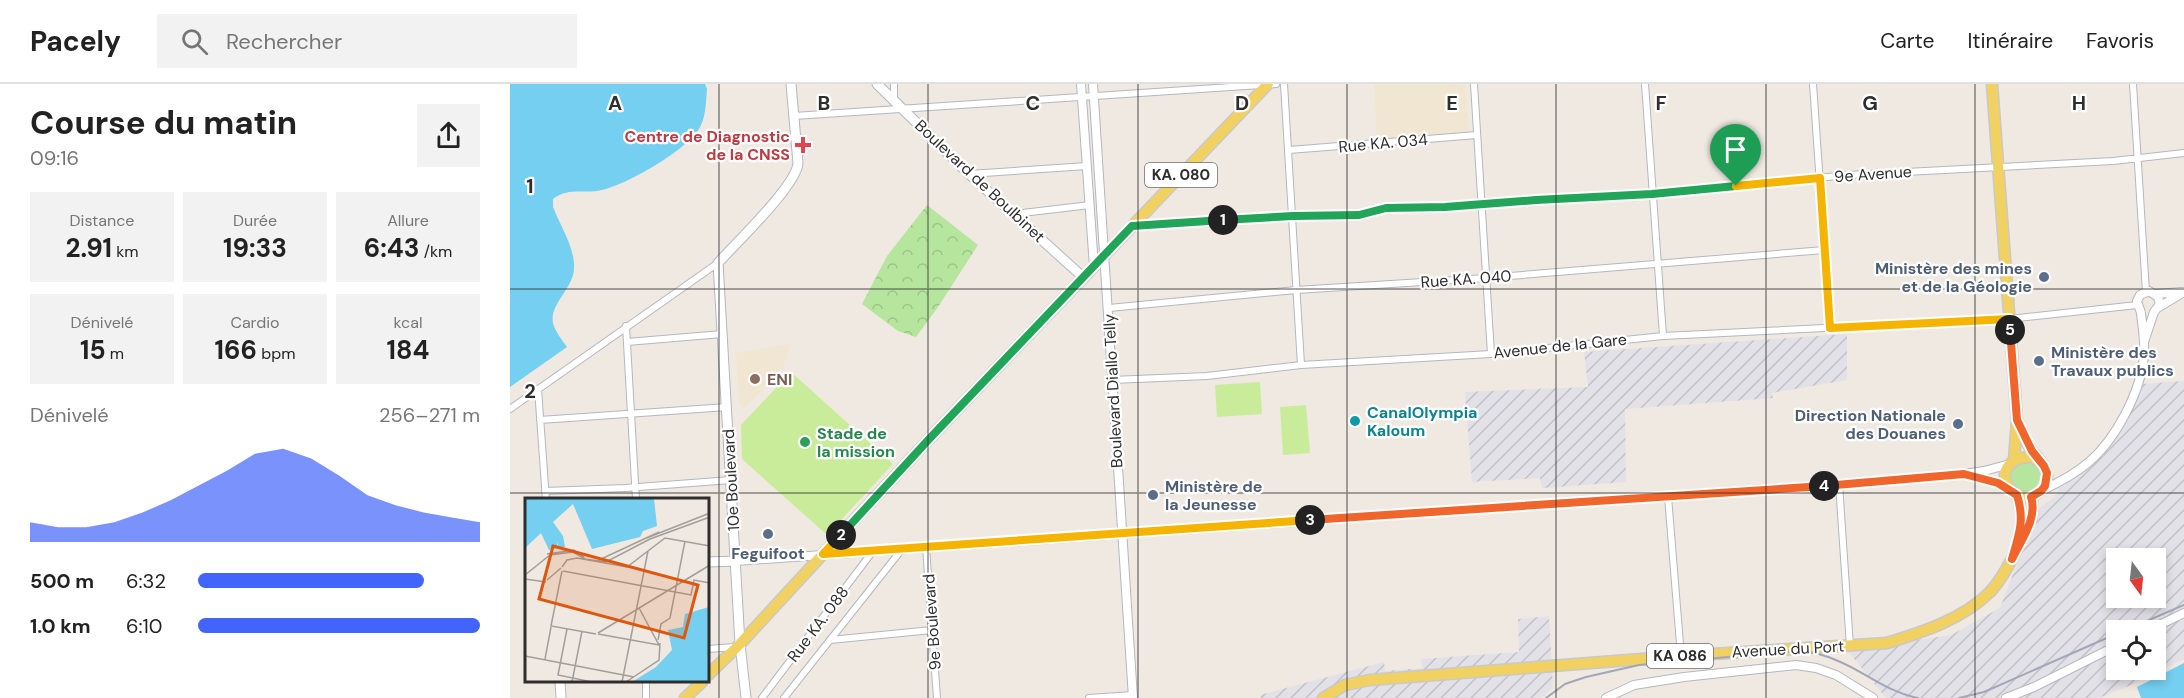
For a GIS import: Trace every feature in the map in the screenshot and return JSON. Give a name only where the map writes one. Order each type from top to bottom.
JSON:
[{"type":"main road","points":[[718,263],[760,218],[795,175],[798,163],[791,84]]},
{"type":"main road","name":"Boulevard de Boulbinet","points":[[877,84],[969,174],[1084,278]]},
{"type":"main road","points":[[1992,84],[2017,420],[2012,462],[2005,475],[2006,481],[2015,494],[2036,494],[2045,486],[2047,473],[2032,451],[2017,420]]},
{"type":"main road","name":"KA. 080","points":[[1094,267],[1270,85]]},
{"type":"main road","name":"10e Boulevard","points":[[718,263],[739,645],[746,698]]},
{"type":"main road","points":[[710,673],[1094,267]]},
{"type":"main road","points":[[2012,462],[2026,456],[2040,461]]},
{"type":"main road","name":"Avenue du Port","points":[[2012,559],[2022,525],[2022,510],[2015,494]]},
{"type":"main road","name":"Avenue du Port","points":[[1323,698],[1345,685],[1370,680],[1887,643],[1920,632],[1953,617],[1971,607],[1991,591],[2012,559],[2030,521],[2036,494]]},
{"type":"main road","points":[[710,562],[736,561]]},
{"type":"main road","points":[[560,683],[561,698]]},
{"type":"main road","points":[[685,698],[700,683]]},
{"type":"street","points":[[894,84],[894,100]]},
{"type":"street","points":[[1081,84],[1094,267]]},
{"type":"street","name":"Boulevard Diallo Telly","points":[[1093,84],[1133,696]]},
{"type":"street","points":[[1284,84],[1301,365]]},
{"type":"street","points":[[1474,84],[1491,354]]},
{"type":"street","points":[[1645,84],[1663,336]]},
{"type":"street","points":[[1813,84],[1830,328]]},
{"type":"street","points":[[2133,84],[2146,292]]},
{"type":"street","points":[[794,116],[1270,85]]},
{"type":"street","name":"Rue KA. 034","points":[[1289,150],[1477,135]]},
{"type":"street","name":"9e Avenue","points":[[1132,226],[1293,216],[1359,215],[1386,208],[1445,207],[1652,194],[1820,178],[2113,161],[2184,153]]},
{"type":"street","points":[[969,174],[1087,166]]},
{"type":"street","points":[[1014,214],[1090,205]]},
{"type":"street","name":"Rue KA. 040","points":[[1108,308],[1296,290],[1658,265],[1824,250]]},
{"type":"street","points":[[510,409],[718,263]]},
{"type":"street","points":[[2036,494],[2062,481],[2090,462],[2102,449],[2137,391],[2144,358],[2139,308],[2140,295],[2146,292],[2156,294],[2184,292]]},
{"type":"street","points":[[2139,308],[2147,314],[2184,292]]},
{"type":"street","points":[[2144,342],[2159,300],[2156,294]]},
{"type":"street","name":"Avenue de la Gare","points":[[1112,380],[1207,376],[1301,365],[1491,354],[1663,336],[2009,319],[2139,308]]},
{"type":"street","points":[[626,326],[636,498]]},
{"type":"street","points":[[627,342],[722,334]]},
{"type":"street","points":[[538,389],[546,498]]},
{"type":"street","points":[[540,420],[727,407]]},
{"type":"street","points":[[736,561],[1839,484],[1964,474],[1990,470],[2012,462]]},
{"type":"street","points":[[2047,473],[2062,481]]},
{"type":"street","points":[[1964,474],[1998,483],[2015,494]]},
{"type":"street","points":[[545,490],[635,487],[731,480]]},
{"type":"street","points":[[1839,484],[1850,646]]},
{"type":"street","points":[[1668,497],[1681,656]]},
{"type":"street","name":"9e Boulevard","points":[[926,547],[938,698]]},
{"type":"street","points":[[784,698],[903,548]]},
{"type":"street","name":"Rue KA. 088","points":[[762,698],[873,550]]},
{"type":"street","points":[[2166,622],[2184,613]]},
{"type":"street","points":[[830,640],[932,630]]},
{"type":"street","points":[[710,649],[739,645]]},
{"type":"street","points":[[2006,698],[2034,687],[2106,651]]},
{"type":"street","points":[[1606,698],[1634,685],[1796,664],[1836,675],[1873,698]]},
{"type":"street","points":[[1089,698],[1133,696]]},
{"type":"shaded area","points":[[1374,84],[1465,84],[1469,132],[1423,139],[1377,140]]},
{"type":"shaded area","points":[[1847,334],[1847,380],[1772,393],[1773,398],[1625,409],[1626,482],[1542,488],[1540,478],[1472,482],[1465,392],[1588,387],[1584,352]]},
{"type":"shaded area","name":"ENI","points":[[790,344],[784,365],[743,409],[739,402],[736,353]]},
{"type":"shaded area","points":[[2184,381],[2184,659],[2166,668],[2166,620],[2106,620],[2106,680],[2141,680],[2099,698],[1886,698],[1847,650],[1951,635],[2000,608],[2038,509],[2056,496],[2064,475],[2103,456],[2142,384]]},
{"type":"shaded area","points":[[1549,616],[1553,687],[1542,698],[1260,698],[1260,695],[1384,662],[1385,671],[1422,668],[1421,659],[1519,652],[1518,619]]},
{"type":"green space","points":[[927,205],[978,245],[916,337],[898,331],[862,304],[887,256]]},
{"type":"green space","name":"Stade de la mission","points":[[791,372],[893,464],[827,535],[742,459],[741,425]]},
{"type":"green space","points":[[1260,382],[1262,414],[1217,417],[1215,385]]},
{"type":"green space","points":[[1306,405],[1310,453],[1283,455],[1280,407]]},
{"type":"green space","points":[[2025,461],[2036,465],[2040,476],[2036,487],[2025,491],[2014,487],[2010,476],[2014,465]]},
{"type":"water","points":[[510,84],[705,84],[707,89],[705,112],[701,125],[684,145],[671,155],[623,183],[597,191],[564,193],[553,199],[553,207],[570,245],[574,260],[573,275],[553,316],[555,329],[567,347],[510,387]]},
{"type":"water","points":[[2184,663],[2184,698],[2141,698],[2137,687],[2151,680],[2166,680],[2166,672]]},
{"type":"railway","points":[[2149,620],[2184,605]]},
{"type":"railway","points":[[1959,698],[1984,692],[2106,638]]},
{"type":"railway","points":[[1546,698],[1565,684],[1639,665],[1794,652],[1814,653],[1837,660],[1893,690],[1918,698]]},
{"type":"place","name":"Centre de Diagnostic de la CNSS","points":[[803,145]]},
{"type":"place","name":"Ministère des mines et de la Géologie","points":[[2044,277]]},
{"type":"place","name":"Ministère des Travaux publics","points":[[2039,361]]},
{"type":"place","name":"ENI","points":[[755,379]]},
{"type":"place","name":"CanalOlympia Kaloum","points":[[1355,421]]},
{"type":"place","name":"Direction Nationale des Douanes","points":[[1958,424]]},
{"type":"place","name":"Stade de la mission","points":[[805,442]]},
{"type":"place","name":"Ministère de la Jeunesse","points":[[1153,495]]},
{"type":"place","name":"Feguifoot","points":[[768,534]]},
{"type":"route","points":[[1820,178],[1830,328],[2009,319],[2017,420],[2032,451],[2047,473],[2045,486],[2031,497],[2033,510],[2030,521],[2012,559],[2022,525],[2022,510],[2017,495],[1998,483],[1964,474],[1545,506],[1466,509],[823,554],[1132,226],[1293,216],[1359,215],[1386,208],[1445,207],[1590,196],[1652,194],[1736,186],[1820,178]]}]
